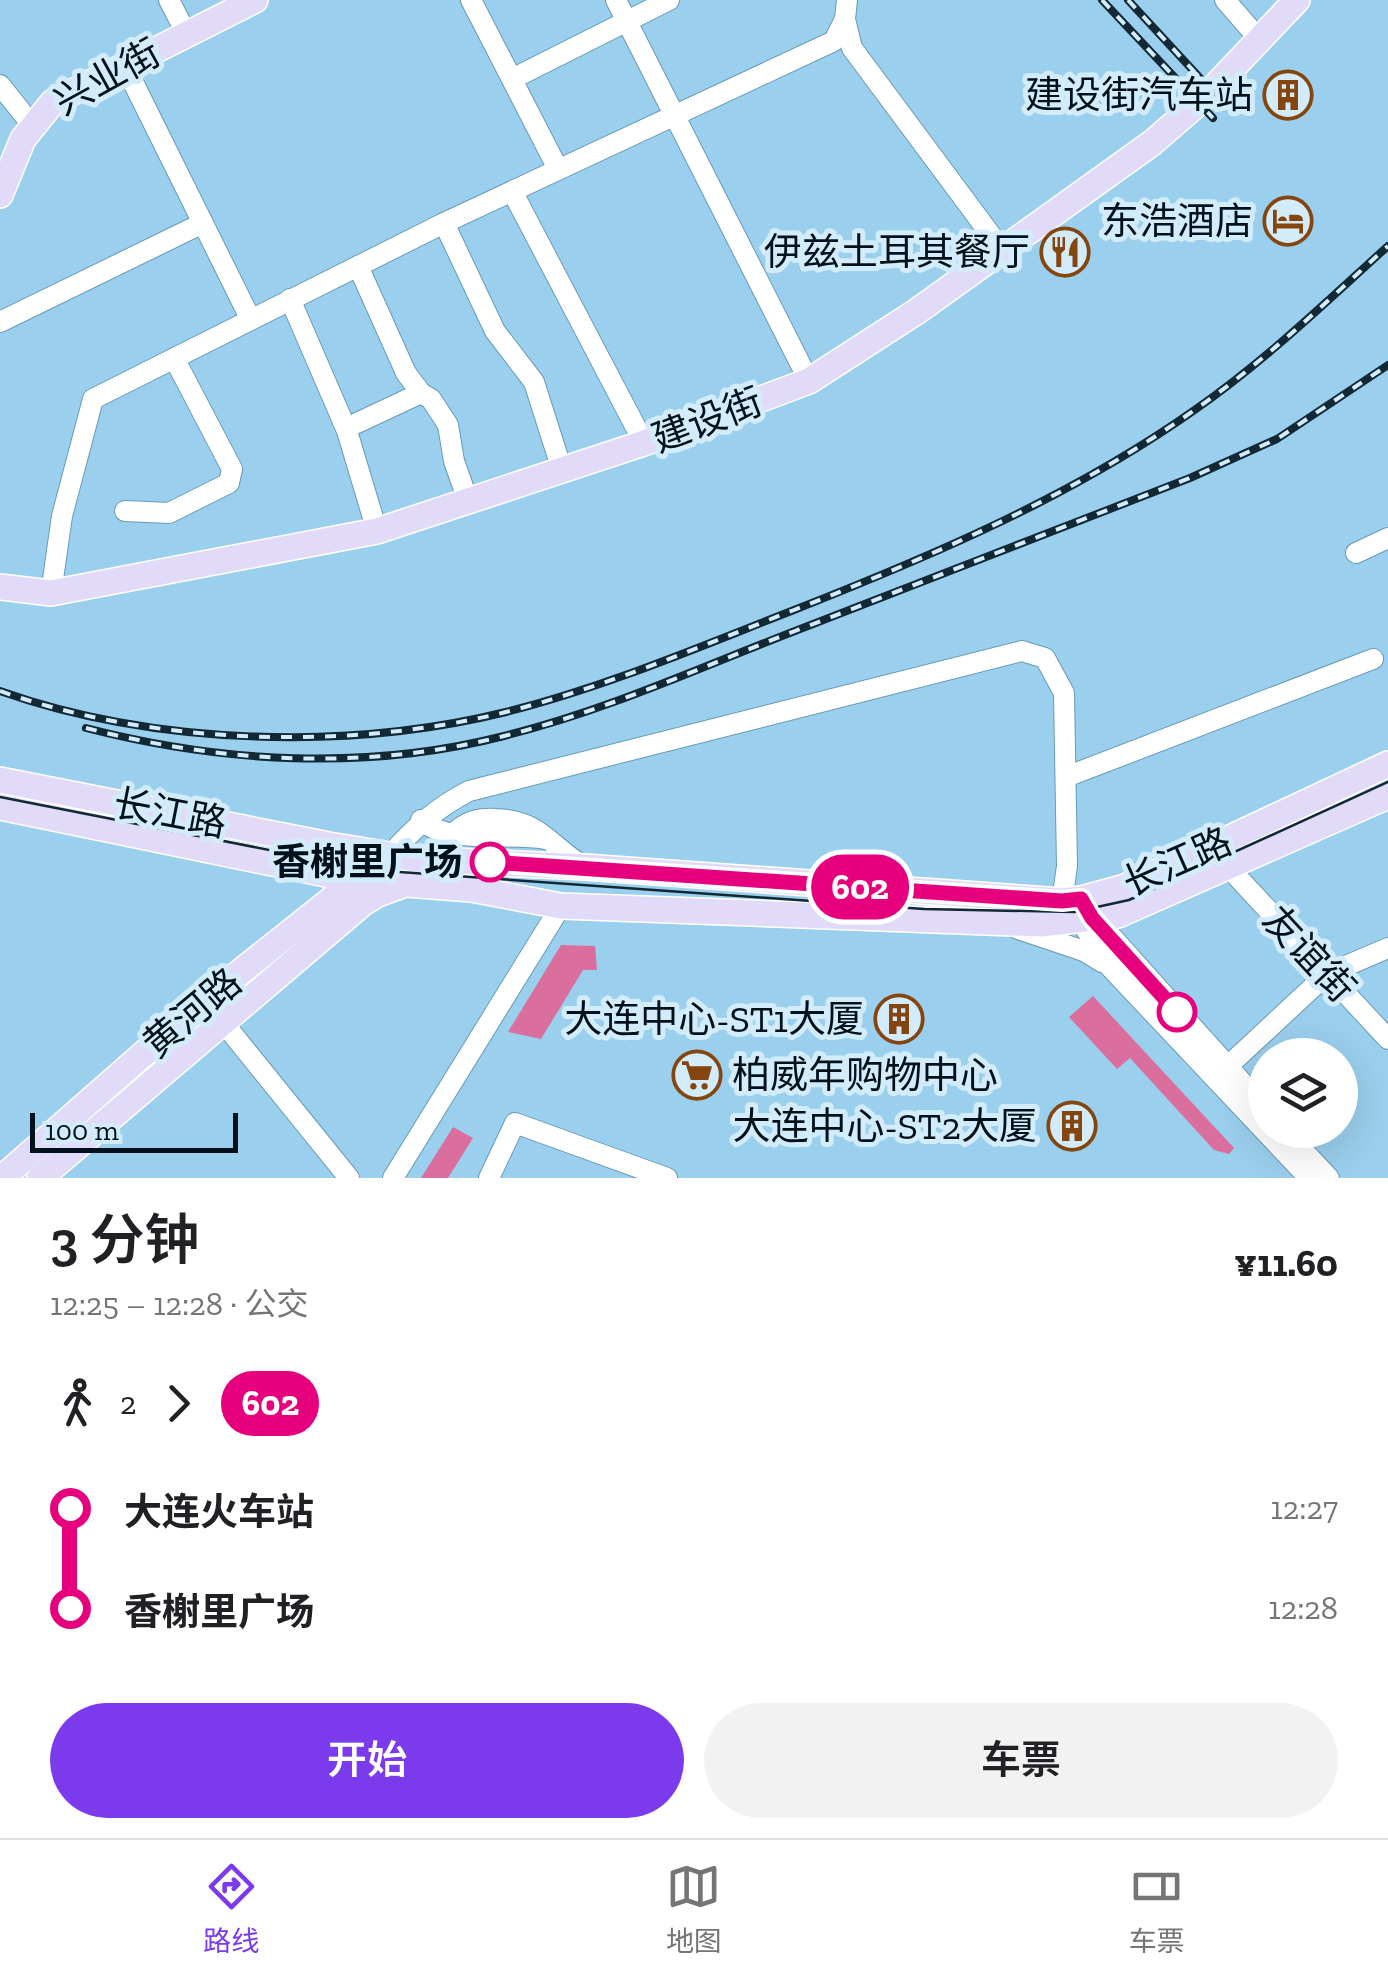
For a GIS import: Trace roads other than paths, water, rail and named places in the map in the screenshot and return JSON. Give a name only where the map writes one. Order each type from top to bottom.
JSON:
[{"type":"main road","name":"兴业街","points":[[0,195],[32,126],[52,102],[254,0]]},
{"type":"main road","name":"建设街","points":[[0,587],[52,593],[376,530],[644,444],[810,381],[916,312],[1152,144],[1204,98],[1297,0]]},
{"type":"main road","name":"长江路","points":[[0,807],[355,880],[470,889],[561,906],[996,924],[1079,910],[1388,764]]},
{"type":"main road","name":"长江路","points":[[0,780],[389,856],[584,867],[1118,915],[1230,869],[1388,796]]},
{"type":"main road","name":"黄河路","points":[[6,1173],[205,1000],[389,856]]},
{"type":"main road","name":"黄河路","points":[[40,1178],[363,904],[404,885]]},
{"type":"street","points":[[170,0],[187,34]]},
{"type":"street","points":[[472,0],[558,170]]},
{"type":"street","points":[[616,0],[810,381]]},
{"type":"street","points":[[512,79],[669,0]]},
{"type":"street","points":[[1225,0],[1258,38]]},
{"type":"street","points":[[52,593],[62,516],[93,399],[444,223],[834,40],[846,10]]},
{"type":"street","points":[[846,10],[852,48],[1002,250]]},
{"type":"street","points":[[124,64],[250,318]]},
{"type":"street","points":[[3,94],[32,126]]},
{"type":"street","points":[[512,191],[644,444]]},
{"type":"street","points":[[0,322],[203,223]]},
{"type":"street","points":[[444,223],[495,330],[534,382],[562,470]]},
{"type":"street","points":[[358,266],[406,372],[448,425],[454,460],[468,501]]},
{"type":"street","points":[[290,299],[346,431],[376,530]]},
{"type":"street","points":[[126,511],[169,514],[228,483],[232,469],[174,358]]},
{"type":"street","points":[[357,422],[420,394]]},
{"type":"street","points":[[1356,553],[1388,538]]},
{"type":"street","points":[[389,856],[421,820],[469,791],[1022,652],[1045,658],[1064,693],[1066,866],[1079,910],[1109,966],[1309,1178]]},
{"type":"street","points":[[1066,776],[1373,658]]},
{"type":"street","points":[[421,820],[434,830],[453,834],[550,840],[584,867]]},
{"type":"street","name":"友谊街","points":[[1230,869],[1388,1039]]},
{"type":"street","points":[[392,1178],[561,906]]},
{"type":"street","points":[[1079,910],[1248,1090]]},
{"type":"street","points":[[996,924],[1079,949],[1109,966]]},
{"type":"street","points":[[1227,1067],[1327,974],[1388,948]]},
{"type":"street","points":[[205,1000],[349,1178]]},
{"type":"street","points":[[489,1178],[515,1123],[667,1178]]},
{"type":"street","points":[[1301,1148],[1329,1178]]},
{"type":"tram line","points":[[0,797],[371,870],[924,909],[1074,912],[1129,900],[1388,782]]},
{"type":"railway","points":[[1102,0],[1213,118]]},
{"type":"railway","points":[[1128,0],[1225,105]]},
{"type":"railway","points":[[0,691],[121,723],[186,732],[317,737],[445,725],[579,691],[899,568],[1052,496],[1196,409],[1295,331],[1388,246]]},
{"type":"railway","points":[[86,728],[189,749],[347,758],[452,747],[542,726],[651,688],[1190,478],[1277,439],[1388,365]]},
{"type":"place","name":"建设街汽车站","points":[[1288,95]]},
{"type":"place","name":"东浩酒店","points":[[1288,221]]},
{"type":"place","name":"伊兹土耳其餐厅","points":[[1065,252]]},
{"type":"place","name":"香榭里广场","points":[[490,862]]},
{"type":"place","name":"大连中心-ST1大厦","points":[[899,1019]]},
{"type":"place","name":"柏威年购物中心","points":[[697,1075]]},
{"type":"place","name":"大连中心-ST2大厦","points":[[1072,1126]]}]
